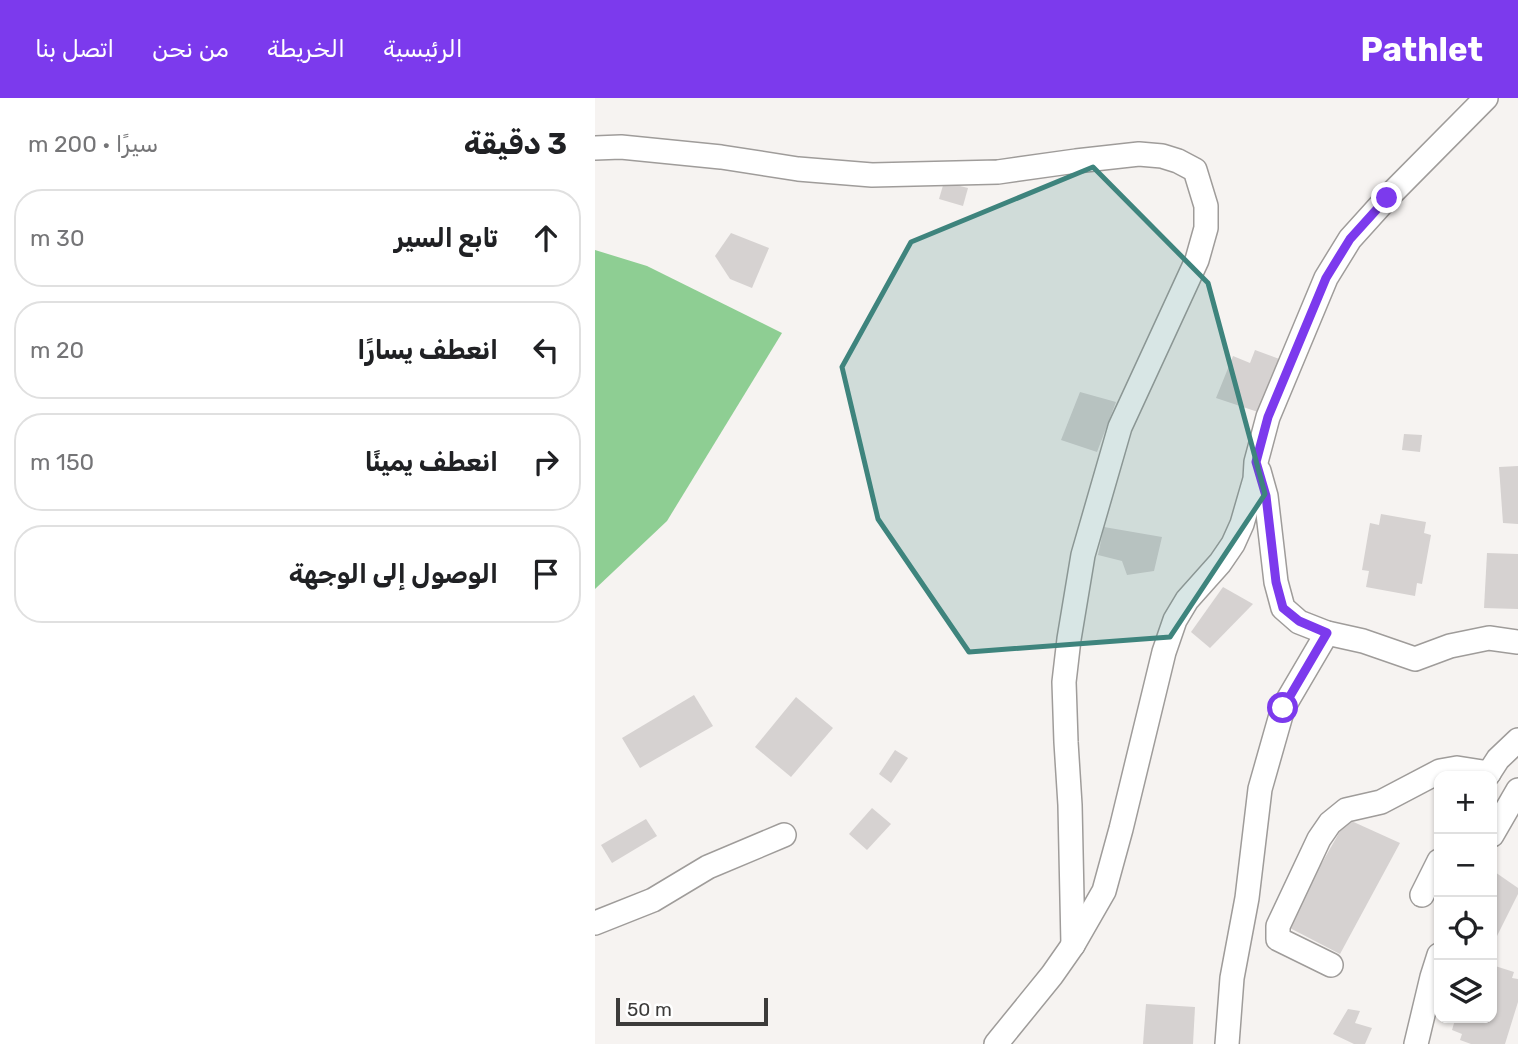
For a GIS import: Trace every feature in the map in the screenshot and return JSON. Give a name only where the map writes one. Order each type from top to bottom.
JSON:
[{"type":"street","points":[[996,1044],[1052,975],[1104,891],[1164,652],[1175,620],[1187,600],[1220,563],[1242,524],[1255,480],[1256,462],[1268,417],[1326,278],[1350,239],[1486,98]]},
{"type":"street","points":[[595,148],[621,147],[799,169],[872,175],[999,172],[1087,159],[1139,155],[1162,156],[1195,170],[1206,206],[1206,228],[1196,260],[1120,427],[1083,555],[1069,639],[1064,682],[1073,945]]},
{"type":"street","points":[[1256,462],[1266,496],[1276,582],[1283,608],[1299,621],[1327,633],[1363,641],[1415,659],[1450,646],[1489,638],[1518,642]]},
{"type":"street","points":[[1227,1044],[1232,978],[1247,898],[1260,789],[1283,708],[1327,633]]},
{"type":"street","points":[[1490,771],[1498,759],[1518,740]]},
{"type":"street","points":[[1440,771],[1457,768],[1470,771]]},
{"type":"street","points":[[1331,965],[1278,939],[1278,926],[1319,839],[1330,823],[1346,810],[1381,802],[1434,774]]},
{"type":"street","points":[[1493,834],[1518,790]]},
{"type":"street","points":[[595,923],[653,900],[708,867],[784,835]]},
{"type":"street","points":[[1422,895],[1434,871]]},
{"type":"street","points":[[1416,1044],[1437,960]]},
{"type":"highlighted area","points":[[1093,167],[1208,283],[1265,494],[1170,637],[969,652],[878,519],[842,367],[911,242]]},
{"type":"green space","points":[[595,250],[647,266],[782,333],[667,521],[595,589]]},
{"type":"building","points":[[944,182],[968,188],[963,206],[939,199]]},
{"type":"building","points":[[731,233],[769,248],[752,288],[730,279],[715,256]]},
{"type":"building","points":[[1255,350],[1282,360],[1258,412],[1216,398],[1233,356],[1250,363]]},
{"type":"building","points":[[1080,392],[1116,402],[1097,452],[1061,440]]},
{"type":"building","points":[[1404,434],[1422,435],[1420,452],[1402,450]]},
{"type":"building","points":[[1518,466],[1518,524],[1503,523],[1499,467]]},
{"type":"building","points":[[1381,514],[1426,522],[1424,533],[1431,535],[1422,584],[1417,583],[1415,596],[1366,587],[1369,571],[1362,570],[1370,523],[1379,525]]},
{"type":"building","points":[[1104,527],[1162,537],[1154,571],[1127,575],[1122,561],[1098,555]]},
{"type":"building","points":[[1487,553],[1518,554],[1518,609],[1484,608]]},
{"type":"building","points":[[1223,587],[1253,604],[1210,648],[1191,632]]},
{"type":"building","points":[[694,695],[713,726],[640,768],[622,738]]},
{"type":"building","points":[[796,697],[833,728],[791,777],[755,747]]},
{"type":"building","points":[[895,750],[908,758],[891,783],[879,774]]},
{"type":"building","points":[[872,808],[891,824],[867,850],[849,834]]},
{"type":"building","points":[[646,819],[657,836],[612,863],[601,845]]},
{"type":"building","points":[[1347,819],[1400,843],[1340,954],[1286,926]]},
{"type":"building","points":[[1497,873],[1518,888],[1518,894],[1497,936]]},
{"type":"building","points":[[1497,967],[1514,972],[1512,978],[1518,979],[1518,1002],[1505,1044],[1471,1044],[1460,1040],[1462,1034],[1452,1030],[1454,1023],[1497,1023]]},
{"type":"building","points":[[1146,1004],[1195,1007],[1193,1044],[1143,1044]]},
{"type":"building","points":[[1348,1009],[1360,1011],[1355,1023],[1372,1028],[1365,1044],[1354,1044],[1333,1034]]},
{"type":"route","points":[[1283,708],[1327,633],[1299,621],[1283,608],[1276,582],[1266,496],[1256,462],[1268,417],[1326,278],[1350,239],[1387,198]]}]
